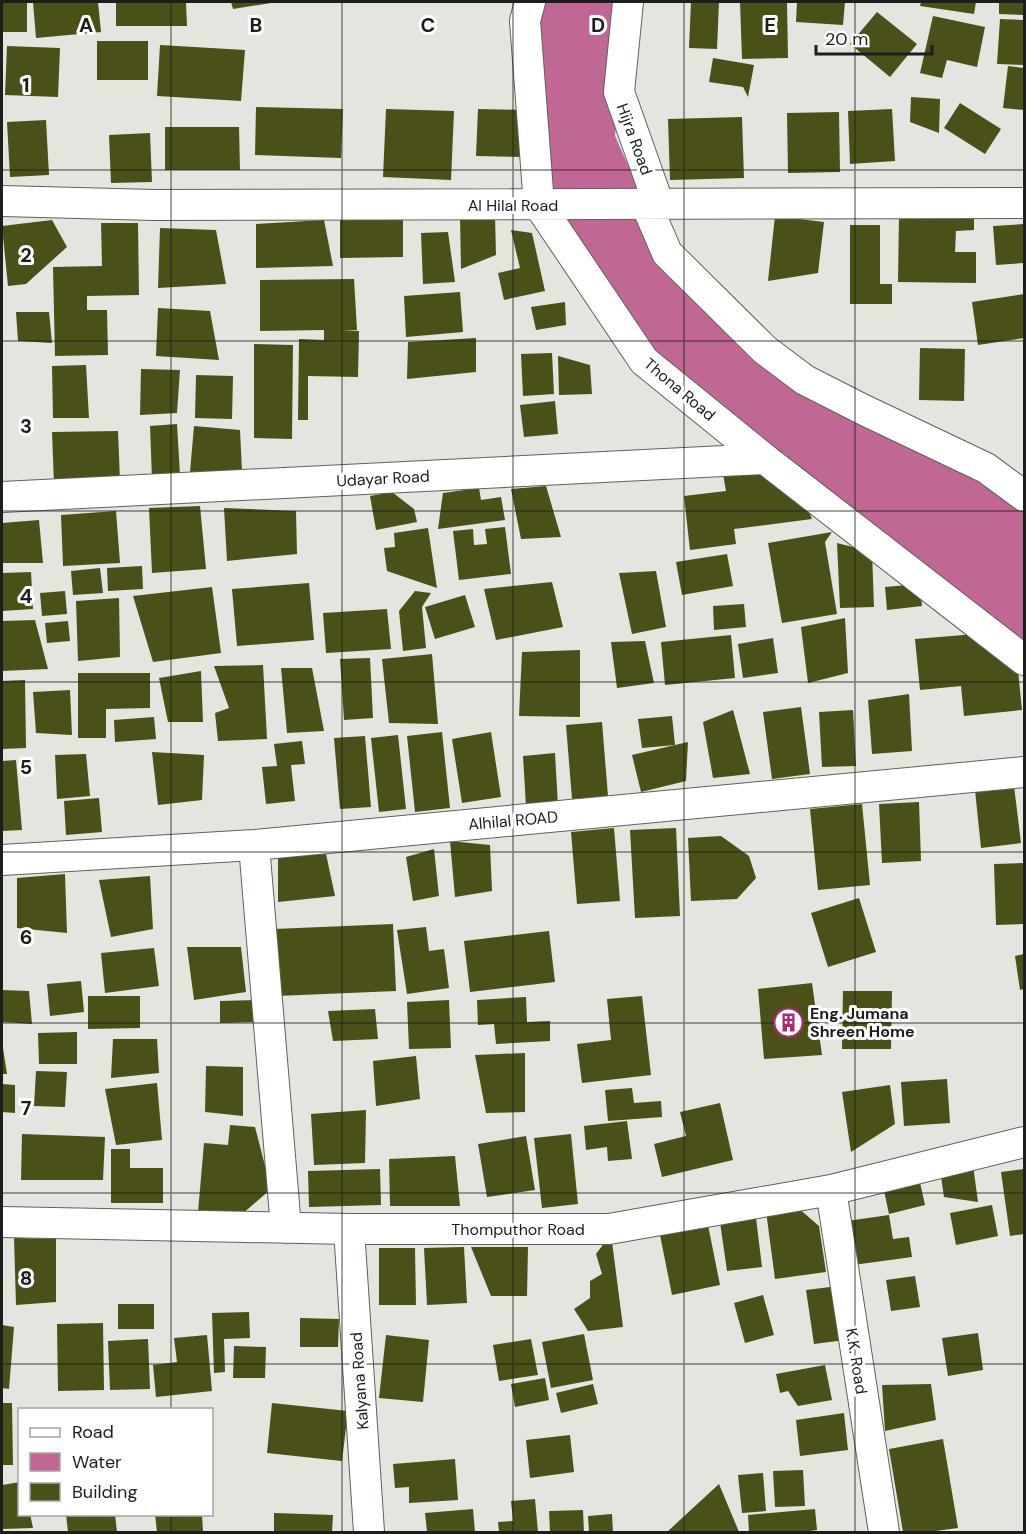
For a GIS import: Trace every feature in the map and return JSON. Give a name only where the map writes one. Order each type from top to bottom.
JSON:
[{"type":"street","name":"Thona Road","points":[[530,2],[525,21],[539,205],[644,361],[765,459],[1024,660]]},
{"type":"street","name":"Hijra Road","points":[[628,2],[619,92],[667,253],[765,350],[805,380],[986,468],[1024,496]]},
{"type":"street","name":"Al Hilal Road","points":[[2,201],[154,205],[1024,203]]},
{"type":"street","name":"Udayar Road","points":[[2,497],[765,459]]},
{"type":"street","name":"Alhilal ROAD","points":[[2,860],[254,844],[1024,772]]},
{"type":"street","points":[[254,844],[286,1228]]},
{"type":"street","name":"Thomputhor Road","points":[[2,1222],[350,1229],[609,1229],[831,1190],[1024,1142]]},
{"type":"street","name":"K.K. Road","points":[[831,1190],[884,1533]]},
{"type":"street","name":"Kalyana Road","points":[[350,1229],[369,1533]]},
{"type":"water","points":[[534,2],[628,2],[615,136],[667,253],[795,378],[1024,496],[1024,660],[644,361],[539,205],[641,204],[538,186]]},
{"type":"building","points":[[2,2],[27,2],[27,32],[2,32]]},
{"type":"building","points":[[33,2],[98,2],[101,32],[36,38]]},
{"type":"building","points":[[116,2],[186,2],[187,26],[116,26]]},
{"type":"building","points":[[231,2],[271,2],[271,3],[233,9]]},
{"type":"building","points":[[691,2],[719,2],[717,49],[689,48]]},
{"type":"building","points":[[740,2],[787,2],[788,58],[742,59]]},
{"type":"building","points":[[797,2],[845,2],[843,25],[796,22]]},
{"type":"building","points":[[921,2],[976,2],[974,14],[920,6]]},
{"type":"building","points":[[999,2],[1024,2],[1024,15],[999,14]]},
{"type":"building","points":[[877,12],[917,44],[890,77],[850,44]]},
{"type":"building","points":[[933,16],[985,27],[977,67],[947,60],[942,78],[920,73]]},
{"type":"building","points":[[1000,19],[1024,20],[1024,65],[997,64]]},
{"type":"building","points":[[97,41],[148,41],[148,80],[97,80]]},
{"type":"building","points":[[160,45],[245,50],[241,101],[157,96]]},
{"type":"building","points":[[7,46],[60,48],[58,97],[5,95]]},
{"type":"building","points":[[713,58],[754,65],[748,97],[743,87],[709,82]]},
{"type":"building","points":[[1008,66],[1024,68],[1024,110],[1003,108]]},
{"type":"building","points":[[911,97],[940,99],[939,133],[910,122]]},
{"type":"building","points":[[960,103],[1001,129],[985,154],[944,128]]},
{"type":"building","points":[[256,107],[343,109],[341,158],[255,155]]},
{"type":"building","points":[[386,109],[454,111],[451,180],[383,177]]},
{"type":"building","points":[[478,109],[528,110],[527,157],[476,156]]},
{"type":"building","points":[[892,109],[895,161],[850,164],[848,111]]},
{"type":"building","points":[[839,112],[840,172],[788,173],[787,113]]},
{"type":"building","points":[[742,117],[744,178],[670,180],[668,119]]},
{"type":"building","points":[[46,120],[49,175],[10,177],[7,122]]},
{"type":"building","points":[[165,127],[239,127],[240,170],[165,170]]},
{"type":"building","points":[[150,133],[152,182],[111,183],[109,135]]},
{"type":"building","points":[[495,215],[496,255],[461,269],[460,217]]},
{"type":"building","points":[[899,215],[974,215],[974,230],[956,231],[955,252],[976,252],[976,283],[898,282]]},
{"type":"building","points":[[775,216],[824,222],[818,273],[768,281]]},
{"type":"building","points":[[403,217],[403,257],[340,258],[340,218]]},
{"type":"building","points":[[52,220],[67,247],[26,284],[8,286],[2,226]]},
{"type":"building","points":[[324,220],[333,266],[256,268],[256,224]]},
{"type":"building","points":[[101,223],[138,223],[139,295],[87,296],[87,310],[107,310],[108,355],[55,356],[53,267],[102,266]]},
{"type":"building","points":[[1024,224],[1024,263],[996,265],[993,226]]},
{"type":"building","points":[[850,225],[880,225],[880,284],[892,284],[892,304],[850,304]]},
{"type":"building","points":[[160,228],[216,230],[226,284],[158,288]]},
{"type":"building","points":[[511,230],[532,233],[545,291],[504,300],[498,273],[520,268]]},
{"type":"building","points":[[448,232],[455,282],[423,284],[421,233]]},
{"type":"building","points":[[354,279],[357,330],[343,330],[359,331],[358,377],[308,376],[308,420],[298,420],[299,339],[324,340],[324,330],[260,331],[260,280]]},
{"type":"building","points":[[460,292],[463,332],[406,337],[404,296]]},
{"type":"building","points":[[1024,294],[1024,338],[978,345],[972,302]]},
{"type":"building","points":[[565,302],[566,325],[536,330],[531,307]]},
{"type":"building","points":[[158,308],[210,311],[219,360],[156,356]]},
{"type":"building","points":[[16,312],[49,312],[52,343],[18,341]]},
{"type":"building","points":[[476,338],[476,372],[407,379],[408,342]]},
{"type":"building","points":[[254,344],[293,345],[292,439],[254,438]]},
{"type":"building","points":[[920,348],[965,349],[964,401],[919,400]]},
{"type":"building","points":[[552,353],[554,394],[523,396],[521,354]]},
{"type":"building","points":[[558,356],[590,365],[592,394],[559,395]]},
{"type":"building","points":[[86,365],[89,418],[53,418],[52,366]]},
{"type":"building","points":[[141,369],[180,370],[177,413],[140,415]]},
{"type":"building","points":[[196,375],[233,376],[232,419],[195,418]]},
{"type":"building","points":[[555,401],[558,434],[524,437],[520,405]]},
{"type":"building","points":[[177,424],[180,475],[152,479],[150,426]]},
{"type":"building","points":[[194,426],[240,430],[242,471],[190,472]]},
{"type":"building","points":[[118,431],[120,481],[54,484],[52,432]]},
{"type":"building","points":[[751,468],[807,506],[812,519],[734,529],[736,544],[690,550],[684,496],[726,491],[723,474]]},
{"type":"building","points":[[546,486],[561,537],[521,539],[511,489]]},
{"type":"building","points":[[479,488],[481,500],[501,497],[505,520],[438,529],[443,493]]},
{"type":"building","points":[[392,492],[414,509],[417,522],[376,530],[370,496]]},
{"type":"building","points":[[200,506],[206,569],[152,573],[149,508]]},
{"type":"building","points":[[224,508],[296,511],[297,554],[227,561]]},
{"type":"building","points":[[116,511],[120,563],[63,566],[61,515]]},
{"type":"building","points":[[39,520],[43,563],[2,563],[2,523]]},
{"type":"building","points":[[505,527],[511,574],[459,580],[453,531],[473,529],[474,545],[487,544],[485,529]]},
{"type":"building","points":[[428,528],[437,588],[387,571],[384,548],[395,547],[394,533]]},
{"type":"building","points":[[832,532],[825,542],[837,614],[782,623],[768,543]]},
{"type":"building","points":[[837,543],[872,552],[874,607],[840,608]]},
{"type":"building","points":[[727,554],[733,586],[682,595],[676,562]]},
{"type":"building","points":[[142,566],[143,589],[108,591],[107,568]]},
{"type":"building","points":[[100,568],[103,593],[73,595],[71,571]]},
{"type":"building","points":[[656,571],[666,627],[632,634],[619,573]]},
{"type":"building","points":[[31,572],[33,609],[2,611],[2,573]]},
{"type":"building","points":[[552,582],[563,627],[496,640],[484,589]]},
{"type":"building","points":[[309,583],[314,640],[237,646],[232,589]]},
{"type":"building","points":[[920,584],[922,606],[887,610],[885,587]]},
{"type":"building","points":[[212,587],[221,653],[153,662],[133,596]]},
{"type":"building","points":[[65,591],[67,614],[42,616],[40,593]]},
{"type":"building","points":[[415,591],[431,593],[422,607],[426,648],[403,651],[399,611]]},
{"type":"building","points":[[465,595],[475,627],[435,639],[425,607]]},
{"type":"building","points":[[119,598],[120,657],[78,661],[76,601]]},
{"type":"building","points":[[744,604],[746,627],[714,630],[713,606]]},
{"type":"building","points":[[387,609],[391,649],[326,653],[323,613]]},
{"type":"building","points":[[845,618],[848,673],[808,683],[801,627]]},
{"type":"building","points":[[35,620],[48,669],[2,671],[2,621]]},
{"type":"building","points":[[68,621],[70,641],[47,643],[45,623]]},
{"type":"building","points":[[976,634],[1018,670],[1022,710],[964,716],[961,686],[920,690],[915,639]]},
{"type":"building","points":[[731,635],[735,678],[665,685],[661,642]]},
{"type":"building","points":[[773,638],[778,673],[743,678],[738,644]]},
{"type":"building","points":[[645,641],[654,683],[617,688],[611,642]]},
{"type":"building","points":[[580,650],[580,717],[519,716],[522,652]]},
{"type":"building","points":[[432,654],[438,724],[389,723],[382,659]]},
{"type":"building","points":[[370,658],[373,718],[344,720],[340,659]]},
{"type":"building","points":[[263,665],[267,739],[218,741],[215,713],[229,708],[214,666]]},
{"type":"building","points":[[281,668],[312,668],[324,731],[287,733]]},
{"type":"building","points":[[201,671],[203,722],[168,722],[159,678]]},
{"type":"building","points":[[78,673],[150,673],[150,708],[106,709],[106,738],[78,738]]},
{"type":"building","points":[[25,680],[26,748],[2,749],[2,681]]},
{"type":"building","points":[[70,690],[72,735],[36,733],[33,692]]},
{"type":"building","points":[[909,694],[912,751],[872,754],[868,700]]},
{"type":"building","points":[[801,707],[810,774],[772,779],[763,712]]},
{"type":"building","points":[[733,710],[750,774],[713,778],[703,722]]},
{"type":"building","points":[[853,710],[856,766],[822,767],[819,712]]},
{"type":"building","points":[[672,716],[675,745],[642,748],[638,719]]},
{"type":"building","points":[[154,717],[156,739],[115,742],[114,720]]},
{"type":"building","points":[[602,722],[608,796],[572,799],[566,725]]},
{"type":"building","points":[[442,732],[450,808],[415,812],[407,736]]},
{"type":"building","points":[[491,732],[501,797],[462,803],[452,739]]},
{"type":"building","points":[[398,735],[406,809],[379,812],[371,738]]},
{"type":"building","points":[[365,736],[371,807],[340,809],[334,738]]},
{"type":"building","points":[[302,741],[305,764],[291,765],[295,801],[266,804],[262,767],[277,766],[274,744]]},
{"type":"building","points":[[688,742],[686,781],[641,792],[632,755]]},
{"type":"building","points":[[152,752],[204,755],[202,800],[158,805]]},
{"type":"building","points":[[555,753],[558,806],[526,806],[523,756]]},
{"type":"building","points":[[86,754],[90,796],[57,799],[55,755]]},
{"type":"building","points":[[16,760],[22,830],[2,831],[2,761]]},
{"type":"building","points":[[1014,786],[1021,843],[981,848],[975,790]]},
{"type":"building","points":[[99,798],[102,832],[66,835],[64,801]]},
{"type":"building","points":[[919,802],[921,861],[882,863],[879,804]]},
{"type":"building","points":[[862,804],[870,885],[818,890],[810,809]]},
{"type":"building","points":[[614,828],[620,901],[577,904],[571,832]]},
{"type":"building","points":[[676,828],[680,916],[635,918],[630,830]]},
{"type":"building","points":[[721,836],[749,856],[756,878],[737,899],[691,901],[688,838]]},
{"type":"building","points":[[450,841],[490,845],[492,891],[455,897]]},
{"type":"building","points":[[434,849],[439,896],[413,901],[406,857]]},
{"type":"building","points":[[326,854],[335,896],[278,902],[278,857]]},
{"type":"building","points":[[1024,863],[1024,924],[996,925],[994,864]]},
{"type":"building","points":[[65,874],[67,933],[17,928],[17,878]]},
{"type":"building","points":[[150,876],[153,929],[111,937],[99,880]]},
{"type":"building","points":[[859,898],[876,952],[828,967],[811,913]]},
{"type":"building","points":[[393,924],[396,991],[277,996],[274,929]]},
{"type":"building","points":[[426,927],[429,951],[444,949],[449,988],[407,994],[397,930]]},
{"type":"building","points":[[549,931],[555,982],[470,992],[464,941]]},
{"type":"building","points":[[187,947],[241,947],[246,992],[194,1000]]},
{"type":"building","points":[[154,948],[159,986],[105,993],[101,953]]},
{"type":"building","points":[[1024,954],[1024,989],[1020,990],[1015,956]]},
{"type":"building","points":[[81,981],[84,1012],[50,1016],[47,984]]},
{"type":"building","name":"Eng. Jumana Shreen Home","points":[[812,983],[822,1055],[764,1059],[758,989]]},
{"type":"building","points":[[2,990],[29,991],[32,1024],[2,1022]]},
{"type":"building","points":[[843,991],[892,991],[891,1049],[842,1049]]},
{"type":"building","points":[[88,996],[140,996],[140,1028],[88,1029]]},
{"type":"building","points":[[642,996],[651,1075],[582,1083],[577,1044],[611,1040],[607,999]]},
{"type":"building","points":[[526,997],[527,1022],[550,1021],[550,1041],[496,1044],[494,1024],[478,1025],[477,1000]]},
{"type":"building","points":[[260,1000],[260,1022],[220,1023],[220,1001]]},
{"type":"building","points":[[449,1000],[451,1048],[409,1049],[407,1002]]},
{"type":"building","points":[[375,1009],[378,1039],[333,1041],[328,1011]]},
{"type":"building","points":[[77,1032],[77,1064],[39,1064],[38,1033]]},
{"type":"building","points":[[113,1039],[157,1039],[159,1073],[111,1078]]},
{"type":"building","points":[[3,1048],[7,1074],[2,1074]]},
{"type":"building","points":[[525,1053],[525,1112],[486,1113],[475,1055]]},
{"type":"building","points":[[416,1056],[420,1099],[376,1106],[373,1061]]},
{"type":"building","points":[[206,1066],[243,1067],[243,1116],[205,1112]]},
{"type":"building","points":[[36,1071],[67,1072],[65,1107],[34,1106]]},
{"type":"building","points":[[947,1079],[950,1123],[904,1126],[901,1082]]},
{"type":"building","points":[[157,1083],[162,1140],[116,1145],[105,1089]]},
{"type":"building","points":[[2,1084],[15,1085],[15,1113],[2,1112]]},
{"type":"building","points":[[890,1085],[895,1124],[851,1152],[842,1092]]},
{"type":"building","points":[[632,1088],[634,1103],[661,1101],[662,1117],[608,1121],[605,1090]]},
{"type":"building","points":[[720,1103],[733,1160],[662,1177],[654,1144],[686,1136],[680,1112]]},
{"type":"building","points":[[366,1110],[365,1163],[314,1165],[311,1114]]},
{"type":"building","points":[[627,1121],[632,1159],[608,1161],[607,1147],[586,1150],[584,1126]]},
{"type":"building","points":[[230,1125],[255,1127],[271,1189],[241,1215],[198,1212],[204,1143],[228,1145]]},
{"type":"building","points":[[22,1134],[105,1137],[103,1180],[21,1180]]},
{"type":"building","points":[[571,1134],[578,1204],[542,1208],[534,1138]]},
{"type":"building","points":[[526,1136],[535,1190],[487,1197],[478,1144]]},
{"type":"building","points":[[111,1149],[130,1149],[130,1168],[163,1168],[163,1203],[111,1203]]},
{"type":"building","points":[[455,1156],[460,1206],[390,1206],[389,1159]]},
{"type":"building","points":[[973,1165],[978,1202],[944,1197],[940,1170]]},
{"type":"building","points":[[380,1169],[381,1205],[309,1207],[308,1171]]},
{"type":"building","points":[[1024,1169],[1024,1234],[1010,1236],[1001,1172]]},
{"type":"building","points":[[919,1178],[925,1205],[889,1214],[883,1186]]},
{"type":"building","points":[[992,1205],[998,1236],[956,1245],[950,1213]]},
{"type":"building","points":[[797,1207],[819,1226],[826,1272],[775,1279],[766,1211]]},
{"type":"building","points":[[889,1215],[893,1239],[909,1237],[912,1257],[853,1265],[847,1221]]},
{"type":"building","points":[[756,1218],[762,1267],[727,1271],[720,1222]]},
{"type":"building","points":[[708,1225],[720,1285],[672,1295],[660,1235]]},
{"type":"building","points":[[611,1234],[623,1327],[588,1331],[574,1309],[590,1298],[590,1281],[602,1274],[596,1254]]},
{"type":"building","points":[[14,1238],[56,1239],[56,1302],[16,1305]]},
{"type":"building","points":[[464,1247],[467,1303],[427,1305],[424,1248]]},
{"type":"building","points":[[471,1247],[528,1247],[527,1296],[491,1296]]},
{"type":"building","points":[[379,1248],[415,1248],[416,1305],[379,1305]]},
{"type":"building","points":[[915,1276],[920,1307],[891,1311],[886,1280]]},
{"type":"building","points":[[838,1286],[845,1340],[814,1344],[806,1290]]},
{"type":"building","points":[[763,1295],[774,1335],[745,1343],[734,1303]]},
{"type":"building","points":[[118,1304],[154,1304],[154,1329],[118,1329]]},
{"type":"building","points":[[249,1312],[250,1338],[224,1339],[225,1372],[214,1373],[212,1313]]},
{"type":"building","points":[[300,1318],[339,1319],[338,1347],[300,1347]]},
{"type":"building","points":[[103,1323],[104,1390],[58,1391],[57,1324]]},
{"type":"building","points":[[2,1325],[14,1327],[9,1389],[2,1388]]},
{"type":"building","points":[[978,1333],[983,1370],[948,1376],[942,1338]]},
{"type":"building","points":[[584,1334],[593,1380],[551,1388],[542,1342]]},
{"type":"building","points":[[207,1335],[212,1391],[156,1397],[153,1365],[177,1362],[174,1338]]},
{"type":"building","points":[[386,1335],[429,1340],[423,1402],[379,1398]]},
{"type":"building","points":[[148,1339],[150,1389],[110,1390],[108,1341]]},
{"type":"building","points":[[531,1339],[538,1375],[499,1381],[493,1345]]},
{"type":"building","points":[[234,1346],[266,1347],[265,1378],[233,1378]]},
{"type":"building","points":[[825,1365],[832,1400],[798,1406],[788,1391],[780,1393],[776,1374]]},
{"type":"building","points":[[545,1378],[549,1400],[515,1407],[511,1384]]},
{"type":"building","points":[[593,1384],[598,1404],[561,1413],[556,1393]]},
{"type":"building","points":[[931,1384],[936,1420],[885,1431],[882,1385]]},
{"type":"building","points":[[2,1403],[12,1403],[13,1465],[2,1465]]},
{"type":"building","points":[[272,1403],[348,1411],[342,1461],[267,1453]]},
{"type":"building","points":[[844,1413],[848,1450],[800,1456],[796,1420]]},
{"type":"building","points":[[570,1435],[574,1472],[530,1478],[526,1440]]},
{"type":"building","points":[[943,1439],[958,1528],[928,1532],[903,1532],[889,1449]]},
{"type":"building","points":[[455,1459],[458,1500],[409,1503],[409,1487],[395,1488],[393,1464]]},
{"type":"building","points":[[803,1470],[805,1506],[775,1507],[773,1471]]},
{"type":"building","points":[[763,1473],[766,1511],[742,1513],[738,1475]]},
{"type":"building","points":[[18,1482],[18,1516],[30,1516],[33,1528],[2,1529],[2,1485]]},
{"type":"building","points":[[719,1484],[739,1532],[668,1531]]},
{"type":"building","points":[[535,1499],[538,1532],[499,1532],[498,1522],[513,1521],[511,1501]]},
{"type":"building","points":[[473,1509],[475,1532],[427,1532],[425,1513]]},
{"type":"building","points":[[815,1509],[817,1530],[749,1532],[748,1515]]},
{"type":"building","points":[[583,1510],[584,1532],[550,1532],[549,1511]]},
{"type":"building","points":[[274,1513],[333,1515],[332,1532],[274,1532]]},
{"type":"building","points":[[612,1514],[613,1532],[589,1532],[588,1516]]},
{"type":"building","points":[[66,1516],[115,1516],[117,1532],[68,1532]]},
{"type":"building","points":[[155,1516],[202,1516],[203,1532],[157,1532]]},
{"type":"place","name":"Eng. Jumana Shreen Home","points":[[789,1022]]}]
